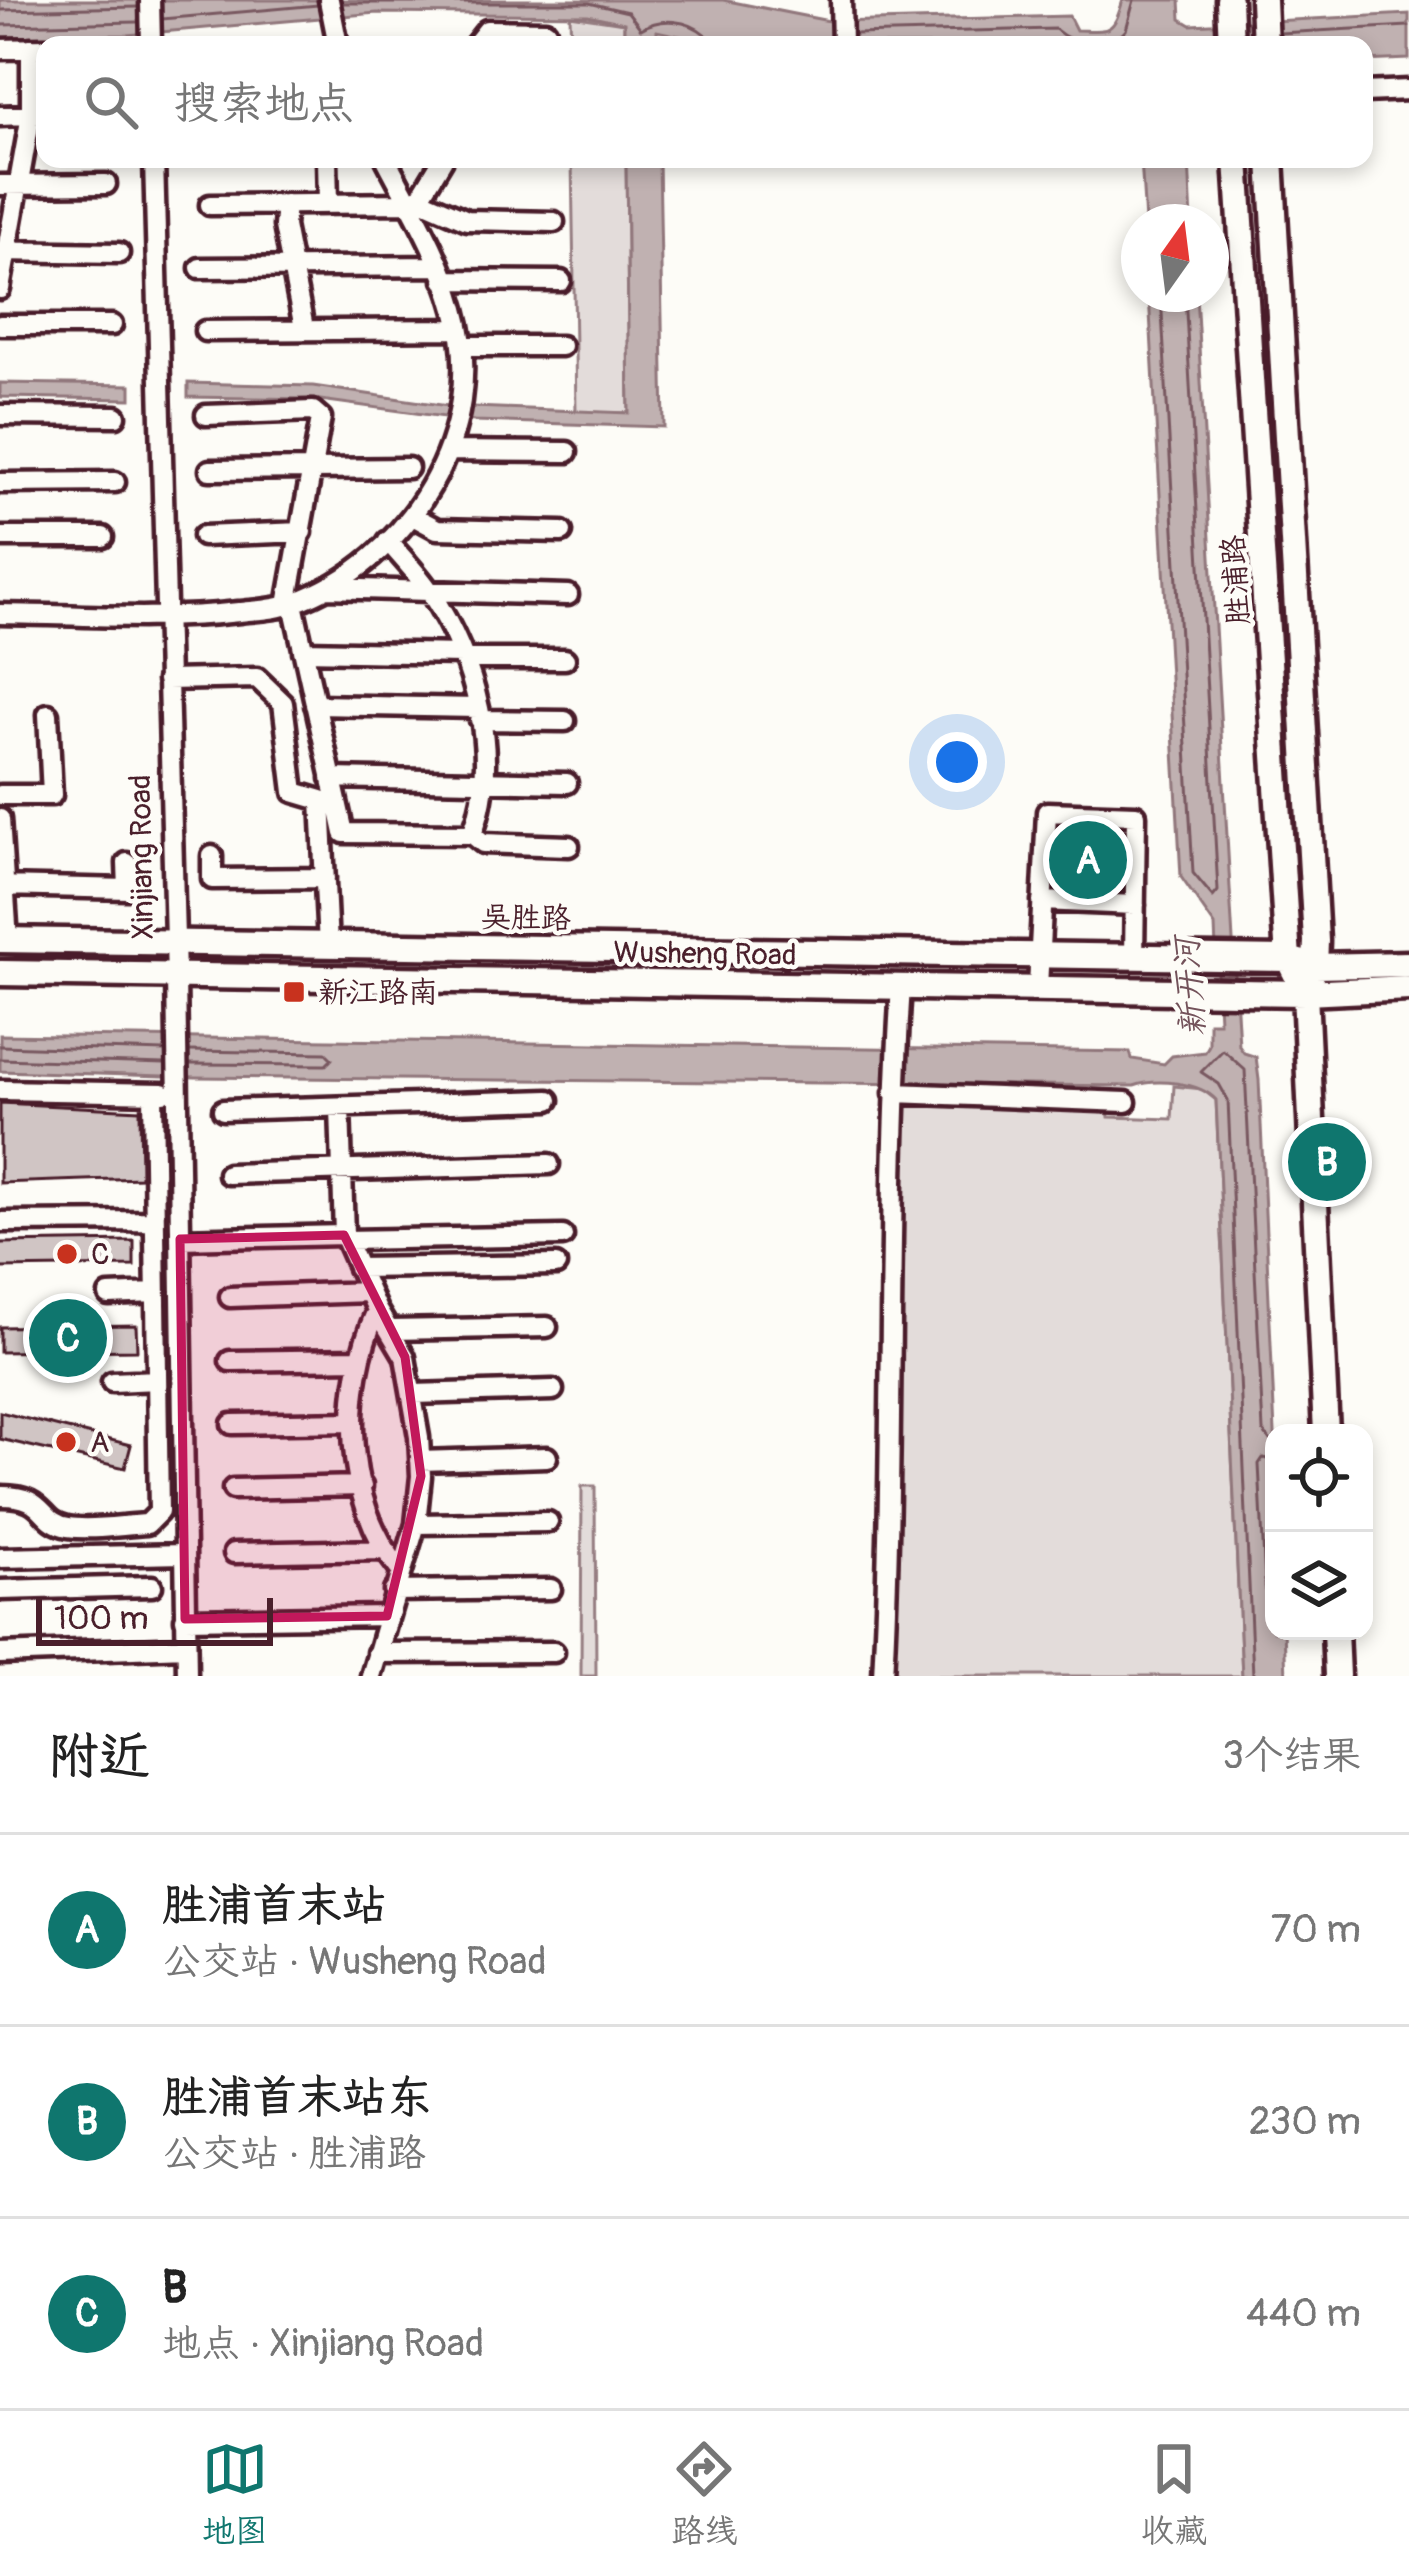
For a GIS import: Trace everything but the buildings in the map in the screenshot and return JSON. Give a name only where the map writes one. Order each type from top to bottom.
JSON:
[{"type":"main road","name":"胜浦路","points":[[1238,168],[1288,959],[1305,993]]},
{"type":"main road","name":"胜浦路","points":[[1271,168],[1315,966],[1305,993],[1326,1424]]},
{"type":"main road","points":[[2,938],[328,946]]},
{"type":"main road","points":[[118,943],[118,976]]},
{"type":"main road","points":[[225,945],[226,977]]},
{"type":"main road","name":"吴胜路","points":[[328,946],[1040,953]]},
{"type":"main road","points":[[1040,953],[1288,959],[1315,966],[1409,964]]},
{"type":"main road","name":"Wusheng Road","points":[[0,973],[1305,993],[1409,988]]},
{"type":"main road","points":[[1335,1640],[1337,1676]]},
{"type":"street","points":[[150,0],[151,36]]},
{"type":"street","points":[[329,0],[336,36]]},
{"type":"street","points":[[483,36],[487,30],[546,31]]},
{"type":"street","points":[[0,49],[36,48]]},
{"type":"street","points":[[1373,92],[1409,90]]},
{"type":"street","points":[[0,116],[36,115]]},
{"type":"street","points":[[0,290],[9,185],[36,120]]},
{"type":"street","name":"Xinjiang Road","points":[[154,168],[176,977],[187,1676]]},
{"type":"street","points":[[327,168],[328,203]]},
{"type":"street","points":[[0,614],[203,616],[290,604],[326,587],[413,516],[433,489],[449,451],[460,400],[461,337],[414,201],[392,168]]},
{"type":"street","points":[[414,201],[437,168]]},
{"type":"street","points":[[9,185],[106,184]]},
{"type":"street","points":[[210,206],[414,201],[466,220],[554,222]]},
{"type":"street","points":[[286,204],[284,226],[304,328]]},
{"type":"street","points":[[2,251],[119,253]]},
{"type":"street","points":[[200,268],[292,267],[561,281]]},
{"type":"street","points":[[0,325],[112,325]]},
{"type":"street","points":[[205,331],[304,328],[561,346]]},
{"type":"street","points":[[206,415],[313,411],[321,418],[290,604],[344,833],[472,834],[483,843],[569,845]]},
{"type":"street","points":[[0,415],[116,416]]},
{"type":"street","points":[[449,451],[567,452]]},
{"type":"street","points":[[210,470],[408,468]]},
{"type":"street","points":[[0,483],[115,482]]},
{"type":"street","points":[[413,516],[437,529],[562,532]]},
{"type":"street","points":[[203,536],[302,532]]},
{"type":"street","points":[[0,537],[103,537]]},
{"type":"street","points":[[388,541],[430,592],[462,656],[479,714],[484,783],[472,834]]},
{"type":"street","points":[[326,587],[568,595]]},
{"type":"street","points":[[303,650],[565,658]]},
{"type":"street","points":[[167,680],[257,679],[283,703],[294,792],[320,800],[328,946]]},
{"type":"street","points":[[315,705],[565,721]]},
{"type":"street","points":[[0,796],[52,795],[48,714]]},
{"type":"street","points":[[331,778],[567,783]]},
{"type":"street","points":[[1038,987],[1047,812],[1136,815],[1134,957]]},
{"type":"street","points":[[0,819],[1,888]]},
{"type":"street","points":[[212,856],[212,879],[325,878]]},
{"type":"street","points":[[1,888],[128,889],[127,863]]},
{"type":"street","points":[[1,888],[6,892],[2,938]]},
{"type":"street","points":[[1042,901],[1135,905]]},
{"type":"street","points":[[883,1676],[894,1089],[901,986]]},
{"type":"street","points":[[0,1090],[153,1093],[177,1087]]},
{"type":"street","points":[[894,1089],[1126,1102]]},
{"type":"street","points":[[0,1496],[32,1499],[55,1522],[69,1527],[147,1524],[159,1512],[153,1093]]},
{"type":"street","points":[[223,1110],[549,1100]]},
{"type":"street","points":[[340,1107],[345,1238],[405,1357],[414,1394],[420,1461],[416,1524],[371,1676]]},
{"type":"street","points":[[228,1174],[549,1164]]},
{"type":"street","points":[[0,1222],[154,1221]]},
{"type":"street","points":[[180,1238],[562,1235]]},
{"type":"street","points":[[358,1268],[556,1265]]},
{"type":"street","points":[[109,1294],[155,1293]]},
{"type":"street","points":[[230,1297],[373,1301]]},
{"type":"street","points":[[373,1301],[358,1359],[353,1422],[373,1530],[400,1570]]},
{"type":"street","points":[[392,1330],[547,1327]]},
{"type":"street","points":[[230,1361],[358,1359]]},
{"type":"street","points":[[112,1382],[157,1380]]},
{"type":"street","points":[[414,1394],[553,1390]]},
{"type":"street","points":[[232,1424],[353,1422]]},
{"type":"street","points":[[420,1461],[547,1457]]},
{"type":"street","points":[[233,1489],[362,1486]]},
{"type":"street","points":[[416,1524],[548,1522]]},
{"type":"street","points":[[233,1553],[384,1550]]},
{"type":"street","points":[[0,1558],[184,1554]]},
{"type":"street","points":[[0,1590],[152,1586]]},
{"type":"street","points":[[394,1591],[551,1589]]},
{"type":"street","points":[[185,1619],[387,1616]]},
{"type":"street","points":[[0,1654],[186,1648]]},
{"type":"street","points":[[377,1653],[554,1652]]},
{"type":"highlighted area","points":[[344,1235],[405,1357],[421,1476],[387,1616],[185,1619],[180,1239]]},
{"type":"shaded area","points":[[570,15],[624,23],[624,36],[571,36]]},
{"type":"shaded area","points":[[572,168],[626,168],[629,413],[576,412]]},
{"type":"shaded area","points":[[1174,1086],[1202,1089],[1216,1100],[1242,1676],[893,1676],[901,1100],[1108,1109],[1109,1117],[1172,1119]]},
{"type":"shaded area","points":[[582,1486],[595,1486],[596,1676],[581,1676]]},
{"type":"water","points":[[0,0],[723,0],[834,22],[1069,16],[1076,30],[1096,31],[1113,25],[1123,0],[1180,0],[1181,19],[1191,25],[1409,14],[1409,59],[1373,61],[1373,36],[680,36],[657,31],[657,36],[624,36],[624,23],[588,15],[377,13],[127,35],[0,37]]},
{"type":"water","points":[[626,168],[659,168],[664,427],[474,421],[313,399],[188,397],[188,383],[313,386],[448,406],[629,413]]},
{"type":"water","points":[[1142,168],[1189,168],[1191,204],[1144,204]]},
{"type":"water","points":[[1150,312],[1197,312],[1239,1046],[1256,1057],[1259,1080],[1275,1424],[1265,1424],[1265,1640],[1284,1640],[1286,1676],[1242,1676],[1216,1100],[1200,1089],[1165,1082],[1134,1086],[0,1071],[0,1035],[1130,1052],[1132,1059],[1164,1064],[1172,1056],[1205,1052],[1209,1022],[1219,1022],[1215,926],[1181,877]]},
{"type":"water","points":[[0,383],[131,385],[131,399],[0,397]]},
{"type":"place","name":"胜浦首末站","points":[[1088,860]]},
{"type":"place","name":"新江路南","points":[[294,992]]},
{"type":"place","name":"胜浦首末站东","points":[[1327,1162]]},
{"type":"place","name":"C","points":[[67,1254]]},
{"type":"place","name":"B","points":[[68,1338]]},
{"type":"place","name":"A","points":[[66,1442]]},
{"type":"water label","name":"新开河","points":[[1190,987]]}]
